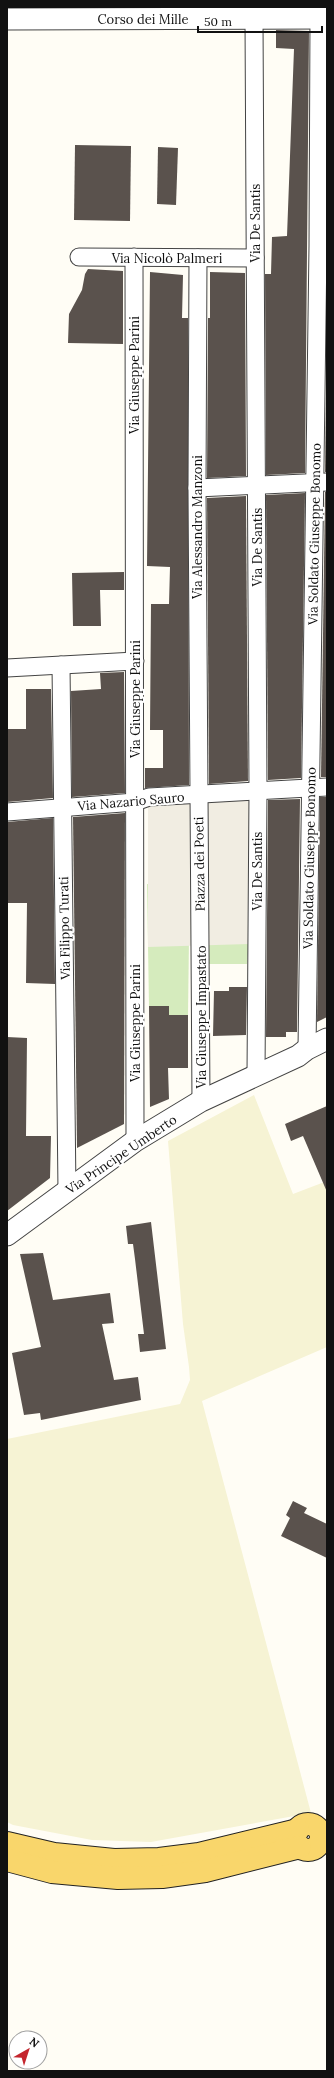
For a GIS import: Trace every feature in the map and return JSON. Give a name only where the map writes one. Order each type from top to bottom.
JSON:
[{"type":"main road","points":[[7,1842],[62,1855],[114,1860],[160,1859],[314,1835]]},
{"type":"main road","points":[[7,1860],[52,1872],[118,1878],[162,1876],[205,1871],[314,1835]]},
{"type":"street","name":"Corso dei Mille","points":[[7,19],[323,18]]},
{"type":"street","name":"Via Soldato Giuseppe Bonomo","points":[[307,1049],[310,788],[321,482],[323,18]]},
{"type":"street","name":"Via De Santis","points":[[254,19],[258,791],[256,1075]]},
{"type":"street","name":"Via Nicolò Palmeri","points":[[79,257],[255,258]]},
{"type":"street","name":"Via Giuseppe Parini","points":[[134,258],[134,661],[136,802],[135,1141]]},
{"type":"street","name":"Via Alessandro Manzoni","points":[[198,258],[196,488],[198,795]]},
{"type":"street","points":[[196,488],[321,482]]},
{"type":"street","points":[[7,668],[134,661]]},
{"type":"street","name":"Via Filippo Turati","points":[[61,665],[67,1191]]},
{"type":"street","name":"Via Nazario Sauro","points":[[7,812],[136,802],[149,797],[327,787]]},
{"type":"street","name":"Piazza dei Poeti","points":[[198,795],[201,933]]},
{"type":"street","name":"Via Giuseppe Impastato","points":[[201,933],[202,1101]]},
{"type":"street","name":"Via Principe Umberto","points":[[7,1235],[135,1141],[202,1101],[298,1056],[307,1049],[327,1038]]},
{"type":"shaded area","points":[[249,797],[249,944],[148,947],[148,805]]},
{"type":"shaded area","points":[[254,1095],[293,1194],[327,1181],[327,1347],[202,1401],[311,1813],[151,1842],[92,1840],[13,1825],[7,1822],[7,1439],[180,1404],[190,1380],[183,1324],[168,1141]]},
{"type":"green space","points":[[147,884],[157,885],[189,938],[188,1015],[169,1015],[149,1007]]},
{"type":"green space","points":[[206,937],[249,944],[247,964],[208,964]]},
{"type":"building","points":[[276,30],[309,31],[305,473],[266,475],[265,274],[271,274],[272,237],[287,236],[294,49],[276,48]]},
{"type":"building","points":[[75,145],[131,146],[130,221],[74,220]]},
{"type":"building","points":[[158,147],[178,148],[176,205],[157,204]]},
{"type":"building","points":[[88,269],[123,271],[123,344],[68,343],[69,314],[82,290],[85,274]]},
{"type":"building","points":[[150,272],[183,275],[182,318],[188,318],[189,785],[145,788],[145,768],[163,768],[163,730],[150,730],[151,604],[169,604],[170,567],[147,566]]},
{"type":"building","points":[[210,272],[245,273],[246,476],[207,478],[208,318],[210,318]]},
{"type":"building","points":[[327,319],[327,472],[325,472]]},
{"type":"building","points":[[325,492],[327,492],[327,777],[321,777]]},
{"type":"building","points":[[305,493],[301,778],[268,780],[266,495]]},
{"type":"building","points":[[246,496],[248,781],[209,784],[207,498]]},
{"type":"building","points":[[124,572],[124,590],[100,590],[101,626],[73,626],[72,573]]},
{"type":"building","points":[[124,672],[125,793],[72,797],[71,691],[101,689],[100,673]]},
{"type":"building","points":[[26,689],[51,689],[53,798],[7,802],[7,729],[26,729]]},
{"type":"building","points":[[320,797],[327,797],[327,1017],[317,1022]]},
{"type":"building","points":[[300,799],[297,1032],[286,1032],[286,1037],[266,1037],[268,800]]},
{"type":"building","points":[[125,813],[124,1124],[77,1148],[73,817]]},
{"type":"building","points":[[53,818],[55,984],[26,983],[27,903],[7,903],[7,822]]},
{"type":"building","points":[[229,987],[247,987],[246,1035],[213,1036],[214,991],[229,991]]},
{"type":"building","points":[[149,1006],[169,1006],[169,1015],[188,1015],[188,1068],[168,1068],[169,1099],[150,1107]]},
{"type":"building","points":[[7,1037],[27,1038],[26,1136],[51,1136],[50,1178],[7,1211]]},
{"type":"building","points":[[327,1106],[327,1192],[303,1136],[291,1141],[285,1124]]},
{"type":"building","points":[[151,1222],[166,1349],[140,1352],[138,1334],[144,1334],[133,1244],[128,1244],[126,1226]]},
{"type":"building","points":[[43,1253],[53,1300],[110,1293],[114,1323],[102,1324],[114,1380],[138,1377],[141,1400],[41,1420],[40,1413],[24,1415],[12,1353],[41,1347],[20,1254]]},
{"type":"building","points":[[293,1501],[307,1508],[304,1513],[327,1524],[327,1558],[281,1536],[290,1518],[286,1515]]}]
